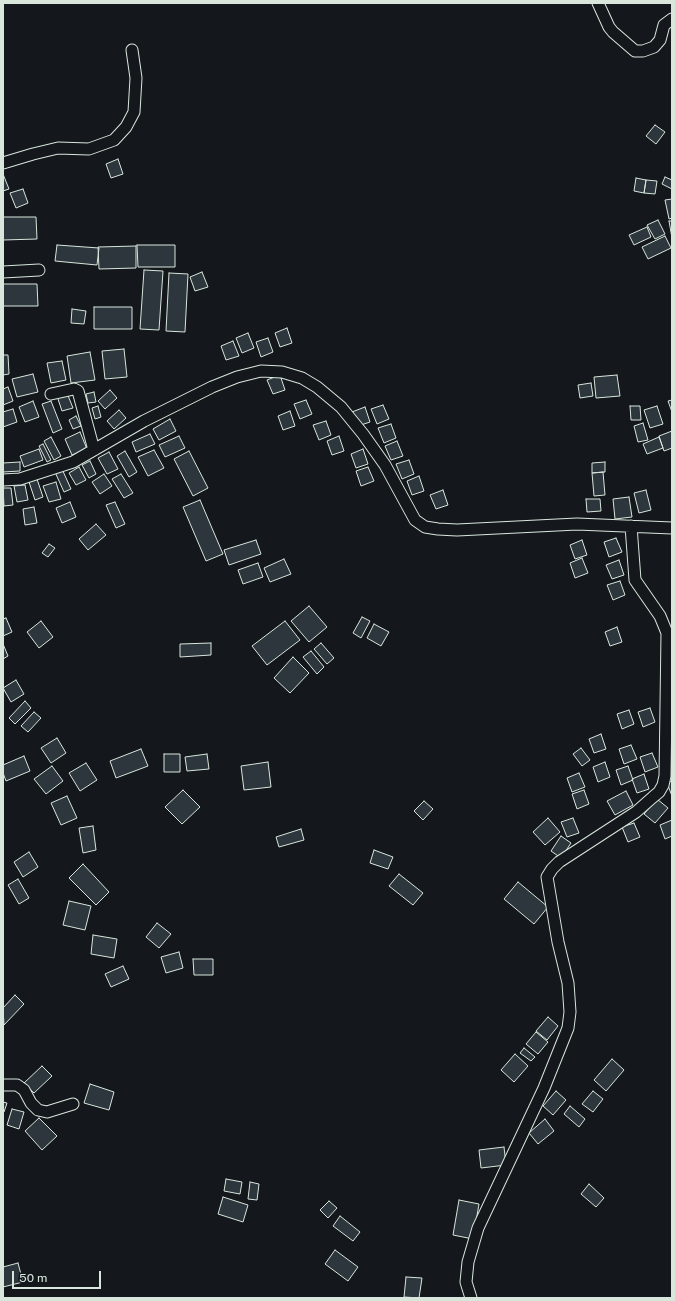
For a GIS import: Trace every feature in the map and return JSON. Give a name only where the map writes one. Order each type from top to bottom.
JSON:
[{"type":"street","points":[[598,3],[608,27],[635,51],[643,51],[654,47],[660,40],[664,25],[672,19]]},
{"type":"street","points":[[3,163],[58,148],[89,149],[114,140],[126,127],[134,112],[136,78],[132,50]]},
{"type":"street","points":[[3,272],[39,270]]},
{"type":"street","points":[[3,480],[20,479],[73,462],[144,421],[212,387],[237,377],[261,371],[282,372],[302,378],[317,387],[341,407],[363,434],[385,465],[415,520],[425,527],[457,530],[577,524],[672,528]]},
{"type":"street","points":[[51,394],[74,389],[78,391],[94,450]]},
{"type":"street","points":[[471,1298],[466,1282],[468,1262],[478,1228],[544,1088],[568,1028],[570,1012],[568,983],[558,942],[547,877],[559,862],[636,812],[659,792],[663,785],[665,776],[667,632],[660,616],[635,580],[633,571],[631,526]]},
{"type":"street","points":[[3,1085],[17,1085],[24,1090],[31,1103],[38,1110],[47,1112],[73,1104]]},
{"type":"building","points":[[655,125],[665,132],[656,144],[646,136]]},
{"type":"building","points":[[118,159],[123,174],[111,178],[106,164]]},
{"type":"building","points":[[3,174],[9,189],[3,191]]},
{"type":"building","points":[[665,177],[672,180],[672,189],[662,184]]},
{"type":"building","points":[[636,178],[646,180],[644,193],[634,191]]},
{"type":"building","points":[[646,180],[657,181],[655,194],[644,193]]},
{"type":"building","points":[[23,189],[28,203],[16,208],[10,193]]},
{"type":"building","points":[[672,199],[672,218],[669,219],[665,200]]},
{"type":"building","points":[[3,217],[36,217],[37,239],[3,240]]},
{"type":"building","points":[[658,220],[665,234],[655,239],[647,225]]},
{"type":"building","points":[[669,221],[672,221],[672,238]]},
{"type":"building","points":[[647,227],[651,237],[634,245],[629,235]]},
{"type":"building","points":[[665,236],[671,248],[648,259],[642,247]]},
{"type":"building","points":[[57,245],[99,248],[97,265],[55,261]]},
{"type":"building","points":[[137,245],[175,245],[175,267],[138,267]]},
{"type":"building","points":[[136,246],[136,268],[99,269],[98,247]]},
{"type":"building","points":[[144,270],[163,271],[159,330],[140,329]]},
{"type":"building","points":[[202,272],[208,287],[195,291],[190,277]]},
{"type":"building","points":[[169,273],[188,274],[185,332],[166,331]]},
{"type":"building","points":[[3,284],[37,284],[38,306],[3,306]]},
{"type":"building","points":[[94,307],[132,307],[132,329],[94,329]]},
{"type":"building","points":[[72,309],[86,311],[84,324],[71,323]]},
{"type":"building","points":[[287,328],[292,343],[280,347],[275,333]]},
{"type":"building","points":[[248,333],[254,348],[242,353],[236,338]]},
{"type":"building","points":[[268,338],[273,352],[261,357],[256,342]]},
{"type":"building","points":[[233,341],[239,356],[226,360],[221,346]]},
{"type":"building","points":[[124,349],[127,377],[105,379],[102,351]]},
{"type":"building","points":[[90,352],[95,380],[71,383],[67,356]]},
{"type":"building","points":[[3,355],[8,355],[9,374],[3,375]]},
{"type":"building","points":[[62,361],[66,380],[51,383],[47,363]]},
{"type":"building","points":[[33,374],[38,392],[17,397],[12,379]]},
{"type":"building","points":[[280,375],[285,390],[273,394],[267,380]]},
{"type":"building","points":[[617,375],[620,396],[596,398],[594,377]]},
{"type":"building","points":[[591,383],[593,396],[580,398],[578,385]]},
{"type":"building","points":[[8,387],[13,401],[3,405],[3,389]]},
{"type":"building","points":[[110,390],[117,398],[105,409],[98,401]]},
{"type":"building","points":[[94,392],[96,402],[88,403],[86,394]]},
{"type":"building","points":[[67,393],[73,408],[62,411],[57,396]]},
{"type":"building","points":[[306,400],[312,414],[300,419],[294,404]]},
{"type":"building","points":[[672,400],[672,412],[668,401]]},
{"type":"building","points":[[33,401],[39,417],[25,422],[19,407]]},
{"type":"building","points":[[51,401],[62,429],[53,433],[42,404]]},
{"type":"building","points":[[383,405],[389,419],[377,424],[371,409]]},
{"type":"building","points":[[98,406],[101,417],[95,419],[92,408]]},
{"type":"building","points":[[630,406],[640,406],[641,420],[631,420]]},
{"type":"building","points":[[657,406],[663,424],[650,428],[644,410]]},
{"type":"building","points":[[365,407],[370,422],[358,426],[352,412]]},
{"type":"building","points":[[13,409],[17,422],[3,427],[3,412]]},
{"type":"building","points":[[119,410],[126,418],[114,429],[107,421]]},
{"type":"building","points":[[290,411],[295,426],[283,430],[278,416]]},
{"type":"building","points":[[76,416],[81,426],[73,429],[69,420]]},
{"type":"building","points":[[170,419],[176,431],[159,440],[153,429]]},
{"type":"building","points":[[326,421],[331,435],[319,440],[313,425]]},
{"type":"building","points":[[643,423],[648,440],[638,442],[634,426]]},
{"type":"building","points":[[391,424],[396,438],[384,443],[378,428]]},
{"type":"building","points":[[672,431],[672,448],[664,451],[659,436]]},
{"type":"building","points":[[80,432],[87,449],[72,455],[65,439]]},
{"type":"building","points":[[150,434],[155,444],[136,452],[132,442]]},
{"type":"building","points":[[179,436],[185,448],[165,457],[159,445]]},
{"type":"building","points":[[339,436],[344,451],[332,455],[327,441]]},
{"type":"building","points":[[51,437],[61,456],[54,460],[44,441]]},
{"type":"building","points":[[659,437],[663,448],[647,454],[643,444]]},
{"type":"building","points":[[397,441],[403,456],[391,460],[385,446]]},
{"type":"building","points":[[43,444],[51,460],[47,462],[39,446]]},
{"type":"building","points":[[39,449],[43,460],[24,467],[20,456]]},
{"type":"building","points":[[363,449],[368,464],[356,468],[351,454]]},
{"type":"building","points":[[154,450],[164,468],[148,476],[138,457]]},
{"type":"building","points":[[125,451],[137,472],[129,477],[117,456]]},
{"type":"building","points":[[189,451],[208,488],[193,496],[174,459]]},
{"type":"building","points":[[109,452],[118,469],[107,474],[98,458]]},
{"type":"building","points":[[409,460],[414,474],[402,479],[396,464]]},
{"type":"building","points":[[90,461],[96,474],[89,478],[82,465]]},
{"type":"building","points":[[20,462],[20,471],[3,472],[3,463]]},
{"type":"building","points":[[605,462],[605,472],[592,473],[592,463]]},
{"type":"building","points":[[79,467],[86,480],[76,485],[69,473]]},
{"type":"building","points":[[368,467],[374,481],[361,486],[356,471]]},
{"type":"building","points":[[62,469],[71,489],[64,492],[55,472]]},
{"type":"building","points":[[603,472],[605,495],[594,496],[592,473]]},
{"type":"building","points":[[104,474],[112,486],[100,494],[92,482]]},
{"type":"building","points":[[121,474],[133,493],[124,498],[112,479]]},
{"type":"building","points":[[419,476],[424,491],[412,495],[407,481]]},
{"type":"building","points":[[37,479],[43,497],[35,500],[29,482]]},
{"type":"building","points":[[56,482],[61,499],[49,502],[43,486]]},
{"type":"building","points":[[25,485],[28,500],[17,502],[14,486]]},
{"type":"building","points":[[3,488],[11,488],[13,505],[4,506]]},
{"type":"building","points":[[443,490],[448,505],[436,509],[430,495]]},
{"type":"building","points":[[646,490],[651,510],[639,513],[634,493]]},
{"type":"building","points":[[629,497],[632,517],[615,519],[613,499]]},
{"type":"building","points":[[586,499],[600,499],[601,511],[587,512]]},
{"type":"building","points":[[200,500],[223,554],[206,561],[183,507]]},
{"type":"building","points":[[70,502],[76,517],[62,523],[56,508]]},
{"type":"building","points":[[115,502],[125,524],[116,528],[106,505]]},
{"type":"building","points":[[34,507],[37,523],[25,525],[23,509]]},
{"type":"building","points":[[96,524],[106,535],[88,550],[79,539]]},
{"type":"building","points":[[616,538],[622,552],[609,557],[604,542]]},
{"type":"building","points":[[256,540],[261,554],[229,565],[224,550]]},
{"type":"building","points":[[582,540],[587,555],[575,559],[570,545]]},
{"type":"building","points":[[49,544],[55,548],[48,557],[42,553]]},
{"type":"building","points":[[582,558],[588,573],[575,578],[570,563]]},
{"type":"building","points":[[284,559],[291,574],[270,582],[264,568]]},
{"type":"building","points":[[619,560],[624,575],[612,579],[606,565]]},
{"type":"building","points":[[258,563],[263,577],[243,584],[238,570]]},
{"type":"building","points":[[620,581],[625,595],[613,600],[607,585]]},
{"type":"building","points":[[309,606],[327,627],[309,642],[291,621]]},
{"type":"building","points":[[362,617],[370,621],[361,638],[353,633]]},
{"type":"building","points":[[6,618],[12,632],[3,636],[3,619]]},
{"type":"building","points":[[41,621],[53,637],[39,648],[27,632]]},
{"type":"building","points":[[285,621],[300,640],[267,665],[252,646]]},
{"type":"building","points":[[374,624],[389,632],[381,646],[367,638]]},
{"type":"building","points":[[617,627],[622,642],[610,646],[605,632]]},
{"type":"building","points":[[211,643],[211,655],[180,657],[180,644]]},
{"type":"building","points":[[321,643],[334,658],[327,664],[314,649]]},
{"type":"building","points":[[3,644],[8,656],[3,659]]},
{"type":"building","points":[[311,651],[324,667],[317,674],[303,657]]},
{"type":"building","points":[[293,657],[309,673],[290,693],[274,678]]},
{"type":"building","points":[[16,680],[24,694],[11,702],[3,688]]},
{"type":"building","points":[[25,701],[31,708],[15,724],[9,718]]},
{"type":"building","points":[[650,708],[655,722],[643,727],[638,712]]},
{"type":"building","points":[[629,710],[634,724],[622,729],[617,714]]},
{"type":"building","points":[[34,712],[41,718],[28,732],[21,726]]},
{"type":"building","points":[[601,734],[606,749],[594,753],[589,739]]},
{"type":"building","points":[[57,738],[66,753],[51,763],[41,748]]},
{"type":"building","points":[[631,745],[637,759],[624,764],[619,749]]},
{"type":"building","points":[[581,748],[590,760],[582,766],[573,754]]},
{"type":"building","points":[[141,749],[148,766],[116,778],[110,761]]},
{"type":"building","points":[[652,753],[658,767],[645,772],[640,757]]},
{"type":"building","points":[[164,754],[180,754],[180,772],[164,772]]},
{"type":"building","points":[[207,754],[209,769],[187,771],[185,757]]},
{"type":"building","points":[[24,756],[30,771],[6,781],[3,773],[3,765]]},
{"type":"building","points":[[268,762],[271,787],[244,790],[241,766]]},
{"type":"building","points":[[605,762],[610,777],[598,782],[593,767]]},
{"type":"building","points":[[86,763],[97,780],[80,791],[69,773]]},
{"type":"building","points":[[52,766],[63,781],[46,794],[34,779]]},
{"type":"building","points":[[628,766],[633,780],[621,785],[616,770]]},
{"type":"building","points":[[579,773],[585,787],[572,792],[567,778]]},
{"type":"building","points":[[644,774],[649,789],[637,793],[632,779]]},
{"type":"building","points":[[672,781],[672,796],[667,783]]},
{"type":"building","points":[[183,790],[200,807],[182,824],[165,807]]},
{"type":"building","points":[[584,790],[589,804],[577,809],[572,794]]},
{"type":"building","points":[[626,791],[633,805],[615,815],[607,801]]},
{"type":"building","points":[[67,796],[77,818],[61,825],[51,803]]},
{"type":"building","points":[[657,799],[668,808],[655,823],[644,814]]},
{"type":"building","points":[[424,801],[433,809],[423,820],[414,811]]},
{"type":"building","points":[[548,818],[560,832],[545,845],[533,832]]},
{"type":"building","points":[[573,818],[579,833],[567,837],[561,822]]},
{"type":"building","points":[[672,820],[672,836],[665,839],[660,825]]},
{"type":"building","points":[[634,823],[640,837],[628,842],[622,827]]},
{"type":"building","points":[[93,826],[96,850],[83,853],[79,828]]},
{"type":"building","points":[[301,829],[304,840],[279,847],[276,837]]},
{"type":"building","points":[[561,836],[571,843],[561,858],[551,851]]},
{"type":"building","points":[[374,850],[393,857],[388,869],[370,863]]},
{"type":"building","points":[[29,852],[38,867],[23,877],[14,862]]},
{"type":"building","points":[[83,864],[109,892],[96,905],[69,878]]},
{"type":"building","points":[[399,874],[423,893],[413,905],[389,886]]},
{"type":"building","points":[[18,879],[29,898],[19,904],[8,885]]},
{"type":"building","points":[[518,882],[548,907],[534,924],[504,899]]},
{"type":"building","points":[[69,901],[91,906],[85,930],[63,925]]},
{"type":"building","points":[[157,923],[171,934],[159,948],[146,937]]},
{"type":"building","points":[[93,935],[117,939],[114,958],[91,954]]},
{"type":"building","points":[[179,952],[183,968],[166,973],[161,957]]},
{"type":"building","points":[[193,959],[213,959],[213,975],[194,975]]},
{"type":"building","points":[[123,966],[129,979],[111,987],[105,974]]},
{"type":"building","points":[[15,995],[24,1004],[4,1025],[3,1008]]},
{"type":"building","points":[[548,1017],[558,1026],[547,1040],[536,1031]]},
{"type":"building","points":[[536,1032],[548,1042],[538,1054],[526,1044]]},
{"type":"building","points":[[524,1048],[535,1057],[531,1061],[520,1053]]},
{"type":"building","points":[[515,1054],[528,1066],[514,1082],[501,1070]]},
{"type":"building","points":[[612,1059],[624,1070],[606,1091],[594,1080]]},
{"type":"building","points":[[42,1066],[52,1076],[34,1093],[24,1083]]},
{"type":"building","points":[[90,1084],[114,1092],[109,1110],[84,1103]]},
{"type":"building","points":[[556,1091],[566,1100],[553,1115],[543,1106]]},
{"type":"building","points":[[593,1091],[603,1099],[593,1112],[582,1104]]},
{"type":"building","points":[[3,1102],[7,1103],[4,1112],[3,1112]]},
{"type":"building","points":[[570,1106],[585,1119],[579,1127],[564,1114]]},
{"type":"building","points":[[12,1109],[24,1112],[19,1129],[7,1125]]},
{"type":"building","points":[[39,1118],[57,1136],[42,1150],[25,1131]]},
{"type":"building","points":[[545,1119],[554,1131],[538,1144],[529,1133]]},
{"type":"building","points":[[504,1147],[506,1165],[481,1168],[479,1150]]},
{"type":"building","points":[[226,1179],[242,1182],[240,1194],[224,1191]]},
{"type":"building","points":[[250,1182],[259,1184],[257,1200],[248,1199]]},
{"type":"building","points":[[589,1184],[604,1198],[596,1207],[581,1194]]},
{"type":"building","points":[[223,1197],[248,1205],[243,1222],[218,1214]]},
{"type":"building","points":[[459,1200],[479,1204],[473,1239],[453,1235]]},
{"type":"building","points":[[329,1201],[337,1208],[328,1218],[320,1210]]},
{"type":"building","points":[[340,1216],[360,1232],[353,1241],[333,1226]]},
{"type":"building","points":[[335,1250],[358,1267],[348,1281],[325,1264]]},
{"type":"building","points":[[18,1263],[23,1282],[3,1287],[3,1267]]},
{"type":"building","points":[[406,1277],[422,1278],[419,1298],[404,1297]]}]
